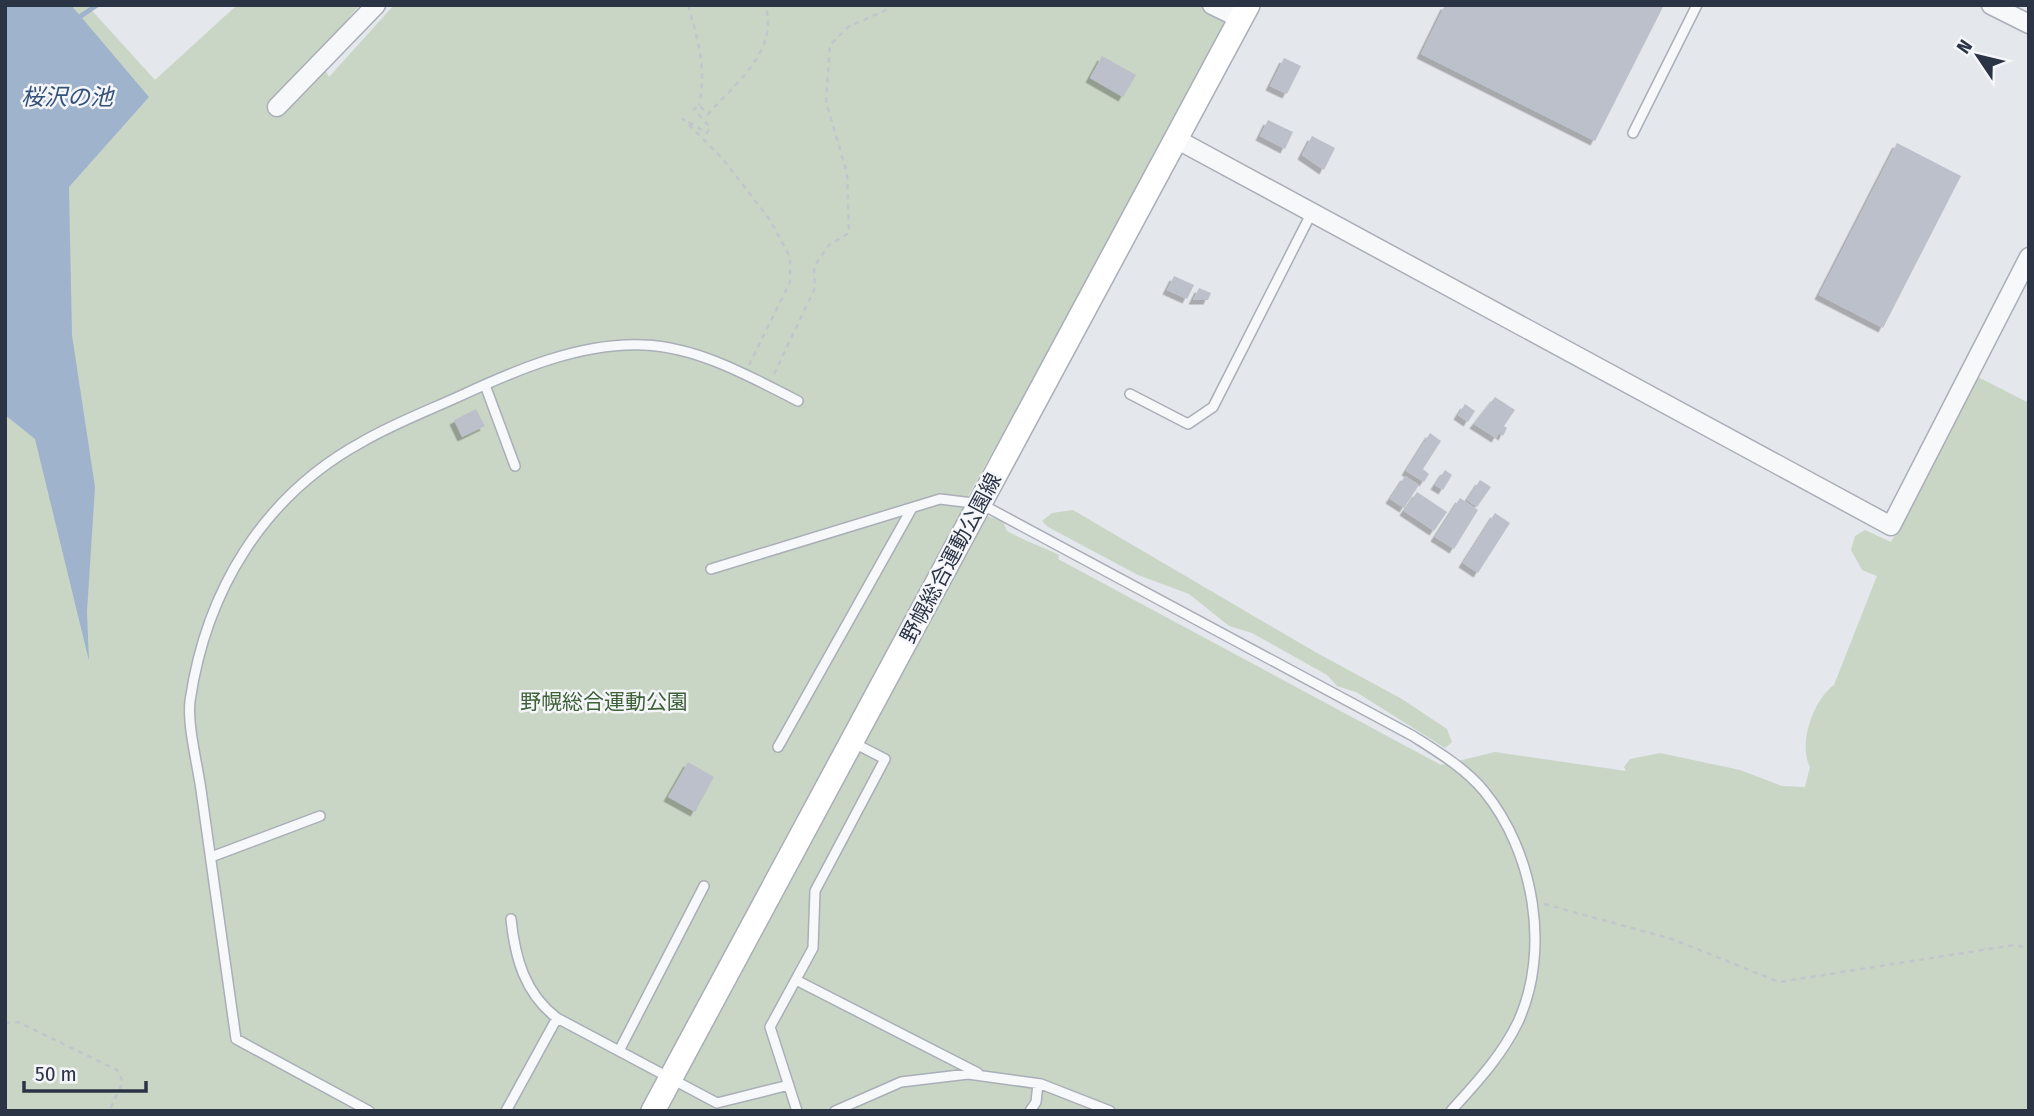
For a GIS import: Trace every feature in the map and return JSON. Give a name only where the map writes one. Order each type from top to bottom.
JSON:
[{"type":"main road","name":"野幌総合運動公園線","points":[[653,1111],[1244,12]]},
{"type":"street","points":[[277,107],[376,5]]},
{"type":"street","points":[[1212,5],[1244,12]]},
{"type":"street","points":[[1992,5],[2029,24]]},
{"type":"street","points":[[1178,139],[1891,526],[2029,257]]},
{"type":"lane","points":[[1633,133],[1698,5]]},
{"type":"lane","points":[[1130,394],[1188,424],[1213,407],[1312,212]]},
{"type":"lane","points":[[369,1111],[236,1039],[190,705],[203,639],[238,560],[273,510],[322,467],[362,441],[485,385],[552,359],[604,347],[645,345],[684,352],[745,374],[797,401]]},
{"type":"lane","points":[[485,385],[515,467]]},
{"type":"lane","points":[[711,569],[940,499],[981,504],[1413,736],[1443,756],[1484,791],[1498,811],[1514,839],[1534,901],[1531,968],[1523,1008],[1492,1066],[1451,1111]]},
{"type":"lane","points":[[778,747],[912,508]]},
{"type":"lane","points":[[797,1111],[770,1027],[813,948],[815,891],[885,759],[852,742]]},
{"type":"lane","points":[[211,857],[320,816]]},
{"type":"lane","points":[[620,1049],[704,886]]},
{"type":"lane","points":[[511,919],[513,938],[527,984],[541,1006],[557,1018],[620,1049],[717,1103],[789,1085]]},
{"type":"lane","points":[[796,980],[985,1076]]},
{"type":"lane","points":[[506,1111],[557,1018]]},
{"type":"lane","points":[[835,1111],[901,1082],[968,1074],[1038,1084],[1110,1111]]},
{"type":"lane","points":[[1030,1111],[1036,1102],[1038,1084]]},
{"type":"path","points":[[688,5],[703,63],[703,86],[699,105],[694,109],[710,127],[707,133],[684,118],[770,220],[790,257],[790,282],[745,374]]},
{"type":"path","points":[[699,105],[708,114],[762,53],[769,31],[765,5]]},
{"type":"path","points":[[769,386],[815,288],[814,267],[829,245],[849,233],[847,173],[826,102],[830,45],[848,27],[874,18],[886,10],[887,5]]},
{"type":"path","points":[[1534,901],[1672,939],[1779,982],[2014,945],[2029,948]]},
{"type":"path","points":[[5,1023],[18,1022],[117,1070],[123,1082],[109,1111]]},
{"type":"green space","name":"野幌総合運動公園","points":[[5,5],[87,5],[155,80],[237,5],[360,5],[350,16],[341,36],[320,61],[329,77],[394,5],[1240,5],[962,507],[1003,522],[1007,531],[1059,555],[1058,559],[1441,765],[1495,752],[1626,771],[1624,767],[1630,759],[1660,753],[1740,770],[1782,786],[1805,787],[1810,767],[1806,747],[1807,735],[1814,711],[1834,685],[1877,576],[1862,570],[1851,550],[1855,536],[1865,530],[1891,542],[1978,377],[2029,403],[2029,1111],[5,1111]]},
{"type":"green space","points":[[1073,510],[1317,653],[1402,699],[1447,729],[1452,742],[1445,748],[1356,692],[1337,686],[1327,675],[1252,633],[1229,626],[1189,594],[1138,575],[1048,527],[1042,521],[1052,513]]},
{"type":"water","name":"桜沢の池","points":[[5,5],[71,5],[149,97],[69,187],[72,335],[95,487],[87,612],[89,661],[35,439],[5,415]]},
{"type":"building","points":[[1445,5],[1664,5],[1595,141],[1421,54]]},
{"type":"building","points":[[1102,56],[1136,75],[1123,97],[1090,78]]},
{"type":"building","points":[[1284,58],[1301,66],[1287,94],[1270,86]]},
{"type":"building","points":[[1268,120],[1293,132],[1285,149],[1260,136]]},
{"type":"building","points":[[1312,136],[1335,148],[1324,170],[1302,155]]},
{"type":"building","points":[[1897,143],[1961,176],[1883,328],[1819,295]]},
{"type":"building","points":[[1174,276],[1194,285],[1187,299],[1167,290]]},
{"type":"building","points":[[1199,288],[1211,293],[1208,300],[1193,300]]},
{"type":"building","points":[[1495,397],[1515,410],[1504,426],[1507,428],[1503,436],[1499,433],[1496,438],[1474,424]]},
{"type":"building","points":[[1465,404],[1475,411],[1468,422],[1458,415]]},
{"type":"building","points":[[476,409],[485,426],[462,437],[454,420]]},
{"type":"building","points":[[1430,433],[1441,441],[1423,469],[1429,474],[1424,482],[1406,471]]},
{"type":"building","points":[[1445,470],[1452,475],[1443,490],[1435,485]]},
{"type":"building","points":[[1405,476],[1419,485],[1404,508],[1390,499]]},
{"type":"building","points":[[1480,480],[1491,487],[1477,507],[1467,500]]},
{"type":"building","points":[[1417,492],[1447,512],[1434,531],[1404,511]]},
{"type":"building","points":[[1460,498],[1478,510],[1454,549],[1435,537]]},
{"type":"building","points":[[1495,513],[1510,523],[1478,573],[1463,563]]},
{"type":"building","points":[[688,762],[714,777],[695,812],[668,797]]},
{"type":"waterway","points":[[75,20],[97,5]]}]
